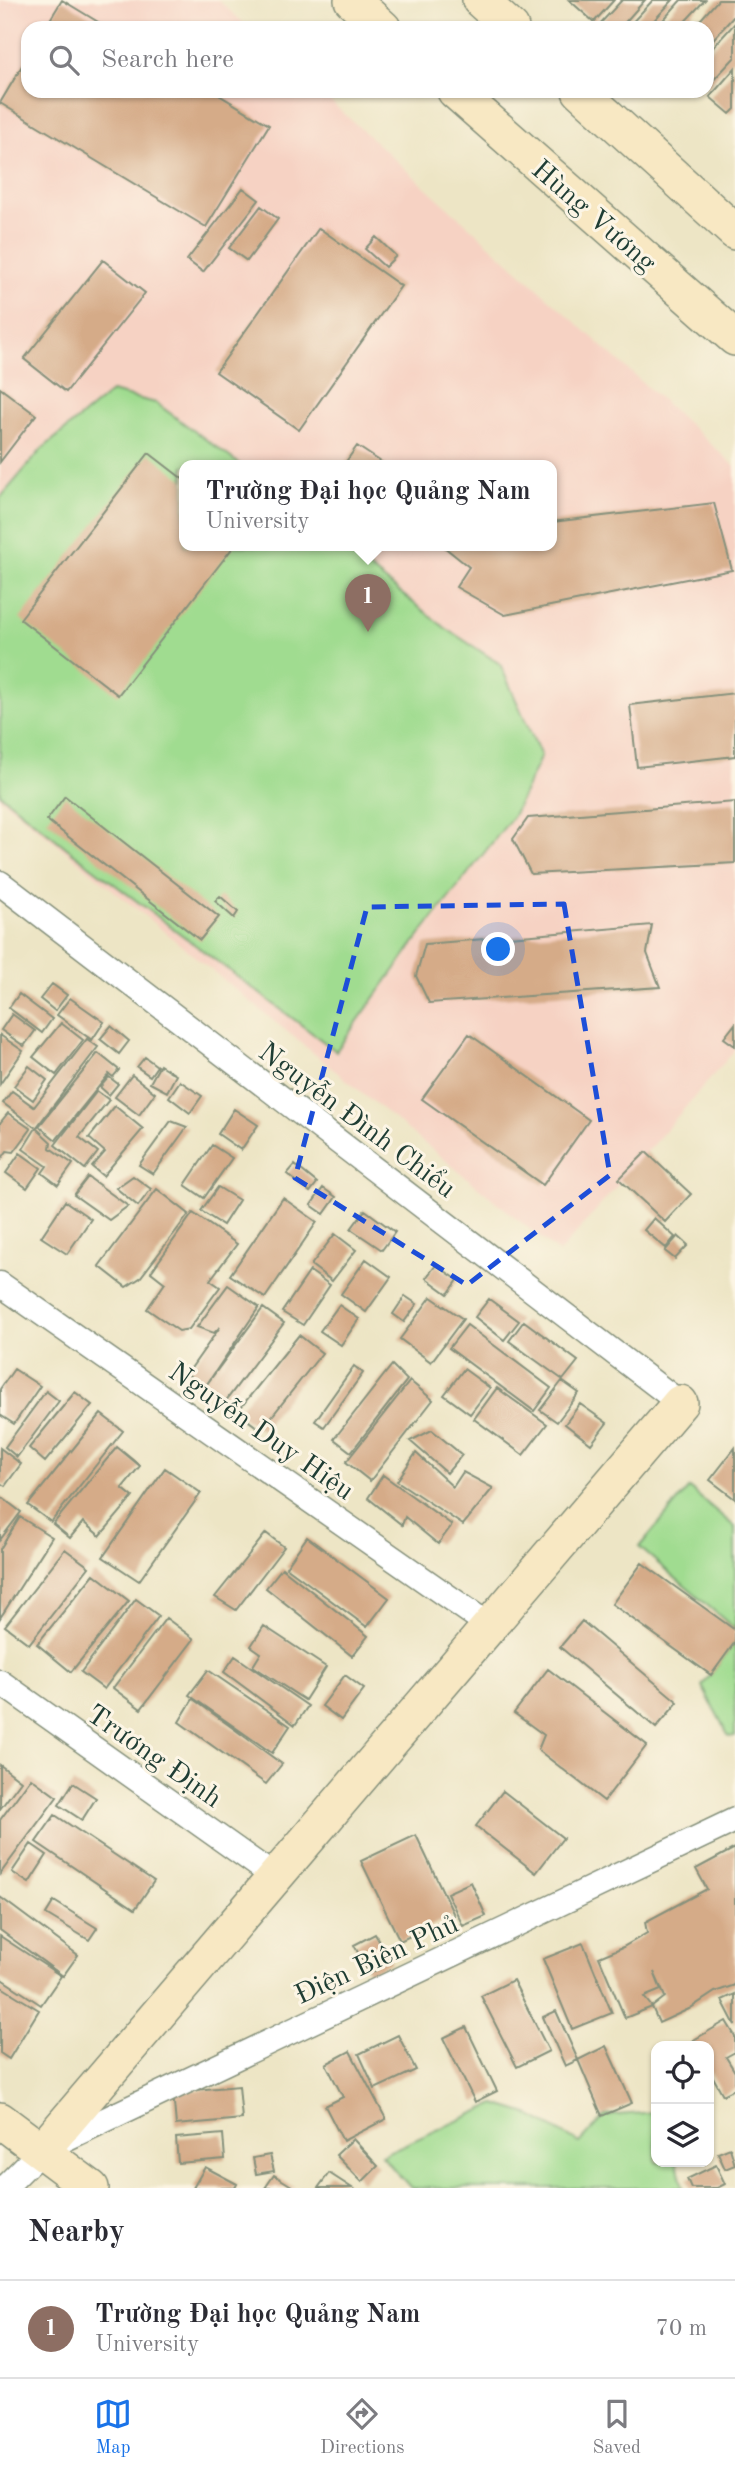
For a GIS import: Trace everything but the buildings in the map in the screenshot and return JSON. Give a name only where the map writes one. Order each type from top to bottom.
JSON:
[{"type":"street","points":[[352,0],[375,21]]},
{"type":"street","points":[[480,0],[503,21]]},
{"type":"street","name":"Hùng Vương","points":[[463,98],[735,338]]},
{"type":"street","points":[[588,98],[735,232]]},
{"type":"street","name":"Nguyễn Đình Chiểu","points":[[0,883],[680,1403]]},
{"type":"street","name":"Nguyễn Duy Hiệu","points":[[0,1284],[489,1626]]},
{"type":"street","points":[[42,2150],[680,1403]]},
{"type":"street","name":"Trương Định","points":[[0,1682],[275,1877]]},
{"type":"street","name":"Điện Biên Phủ","points":[[4,2188],[42,2150],[735,1820]]},
{"type":"street","points":[[0,2120],[91,2188]]},
{"type":"highlighted area","points":[[564,904],[610,1175],[467,1285],[295,1178],[367,907]]},
{"type":"shaded area","points":[[0,0],[218,0],[241,21],[21,21],[21,98],[327,98],[735,466],[735,1050],[559,1253],[0,798]]},
{"type":"green space","points":[[111,392],[156,403],[234,460],[179,460],[179,551],[347,551],[444,627],[500,664],[541,756],[513,816],[423,931],[336,1051],[73,853],[0,794],[0,498],[42,449]]},
{"type":"green space","points":[[689,1488],[735,1527],[735,1629],[639,1547]]},
{"type":"green space","points":[[735,1642],[735,1736],[729,1737],[702,1686]]},
{"type":"green space","points":[[495,2104],[528,2114],[580,2143],[605,2116],[651,2112],[651,2167],[678,2167],[683,2188],[411,2188],[381,2155]]},
{"type":"place","name":"Trường Đại học Quảng Nam","points":[[368,632]]}]
